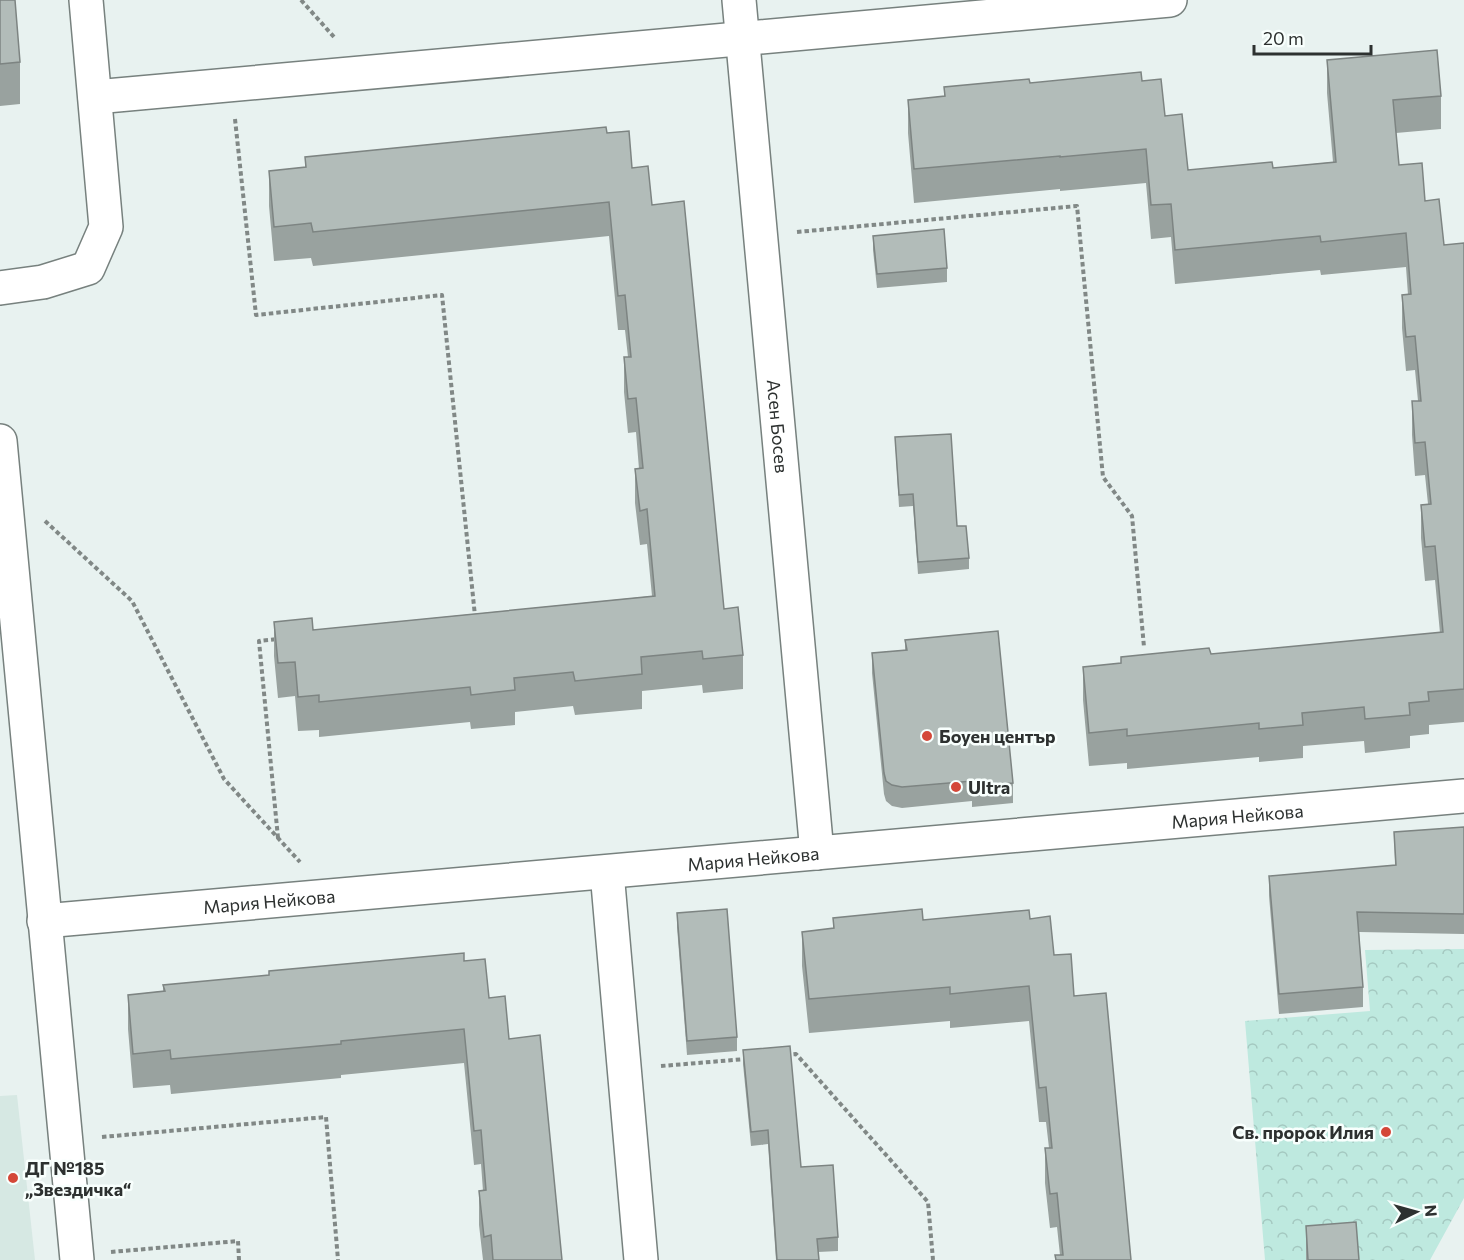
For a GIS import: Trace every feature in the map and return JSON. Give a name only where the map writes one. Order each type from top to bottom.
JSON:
[{"type":"street","points":[[0,288],[43,282],[88,268],[106,227],[86,0]]},
{"type":"street","name":"Асен Босев","points":[[739,0],[817,853]]},
{"type":"street","points":[[95,97],[1170,0]]},
{"type":"street","points":[[0,441],[77,1257]]},
{"type":"street","name":"Мария Нейкова","points":[[44,921],[1464,796]]},
{"type":"street","points":[[607,872],[641,1260]]},
{"type":"path","points":[[231,85],[256,315],[442,295],[475,619]]},
{"type":"path","points":[[760,235],[1077,206],[1103,477],[1132,516],[1144,647]]},
{"type":"path","points":[[4,484],[132,602],[224,779],[331,896]]},
{"type":"path","points":[[278,838],[259,641],[282,639]]},
{"type":"path","points":[[776,1056],[796,1054],[928,1202],[933,1260]]},
{"type":"path","points":[[625,1069],[756,1058]]},
{"type":"path","points":[[65,1140],[326,1117],[338,1260]]},
{"type":"path","points":[[77,1257],[238,1241],[239,1260]]},
{"type":"shaded area","name":"ДГ №185 „Звездичка“","points":[[17,1095],[35,1260],[0,1260],[0,1096]]},
{"type":"green space","points":[[1464,949],[1464,1198],[1430,1260],[1265,1260],[1245,1021],[1370,1011],[1365,950]]},
{"type":"building","points":[[0,0],[15,0],[20,62],[0,64]]},
{"type":"building","points":[[1437,50],[1441,96],[1393,100],[1399,165],[1422,163],[1425,201],[1439,199],[1444,245],[1464,243],[1464,689],[1428,692],[1429,701],[1409,703],[1410,715],[1365,719],[1364,707],[1302,713],[1303,725],[1259,729],[1259,723],[1127,736],[1127,729],[1089,733],[1083,667],[1121,663],[1121,657],[1209,648],[1211,654],[1443,632],[1435,546],[1425,547],[1421,505],[1431,504],[1425,442],[1415,443],[1412,401],[1421,401],[1415,336],[1406,337],[1402,295],[1411,294],[1406,233],[1321,242],[1320,236],[1175,250],[1171,204],[1151,205],[1146,149],[914,169],[908,100],[945,96],[944,87],[1029,79],[1030,83],[1141,72],[1142,81],[1161,79],[1165,116],[1182,114],[1188,170],[1272,162],[1273,168],[1336,162],[1327,60]]},
{"type":"building","points":[[606,127],[607,133],[629,131],[632,168],[648,166],[652,205],[684,201],[724,609],[738,607],[743,655],[703,659],[702,651],[641,657],[642,674],[575,681],[573,672],[514,678],[515,690],[471,695],[470,687],[319,702],[319,695],[298,697],[295,662],[278,663],[274,622],[312,618],[313,630],[655,596],[647,509],[640,511],[635,469],[643,468],[636,398],[628,399],[624,357],[631,357],[625,295],[618,296],[609,202],[313,232],[311,223],[274,227],[269,171],[306,167],[305,157]]},
{"type":"building","points":[[944,229],[947,268],[877,274],[873,236]]},
{"type":"building","points":[[951,434],[957,526],[966,526],[969,558],[918,562],[913,494],[899,495],[895,437]]},
{"type":"building","points":[[998,631],[1013,783],[972,787],[972,781],[902,787],[886,781],[872,653],[907,650],[905,640]]},
{"type":"building","points":[[1464,827],[1464,914],[1357,912],[1363,987],[1279,994],[1269,876],[1396,865],[1394,832]]},
{"type":"building","points":[[727,909],[737,1037],[687,1041],[677,913]]},
{"type":"building","points":[[922,909],[923,920],[1029,910],[1030,919],[1050,916],[1054,955],[1071,954],[1074,996],[1106,993],[1131,1260],[1056,1260],[1055,1255],[1063,1255],[1057,1193],[1050,1194],[1045,1148],[1052,1148],[1046,1087],[1039,1088],[1029,986],[950,994],[950,987],[809,999],[802,932],[834,928],[833,918]]},
{"type":"building","points":[[464,953],[464,961],[485,959],[489,998],[505,996],[509,1039],[540,1035],[562,1260],[493,1260],[491,1235],[484,1237],[479,1191],[486,1190],[481,1130],[474,1131],[464,1029],[341,1041],[341,1044],[171,1059],[170,1050],[133,1054],[128,995],[165,991],[163,985],[269,975],[269,971]]},
{"type":"building","points":[[790,1046],[801,1167],[833,1165],[838,1237],[817,1239],[819,1260],[777,1260],[768,1130],[751,1132],[743,1050]]},
{"type":"building","points":[[1356,1222],[1359,1260],[1308,1260],[1306,1226]]},
{"type":"place","name":"Боуен център","points":[[927,736]]},
{"type":"place","name":"Ultra","points":[[956,787]]},
{"type":"place","name":"Св. пророк Илия","points":[[1386,1132]]},
{"type":"place","name":"ДГ №185 „Звездичка“","points":[[13,1178]]}]
